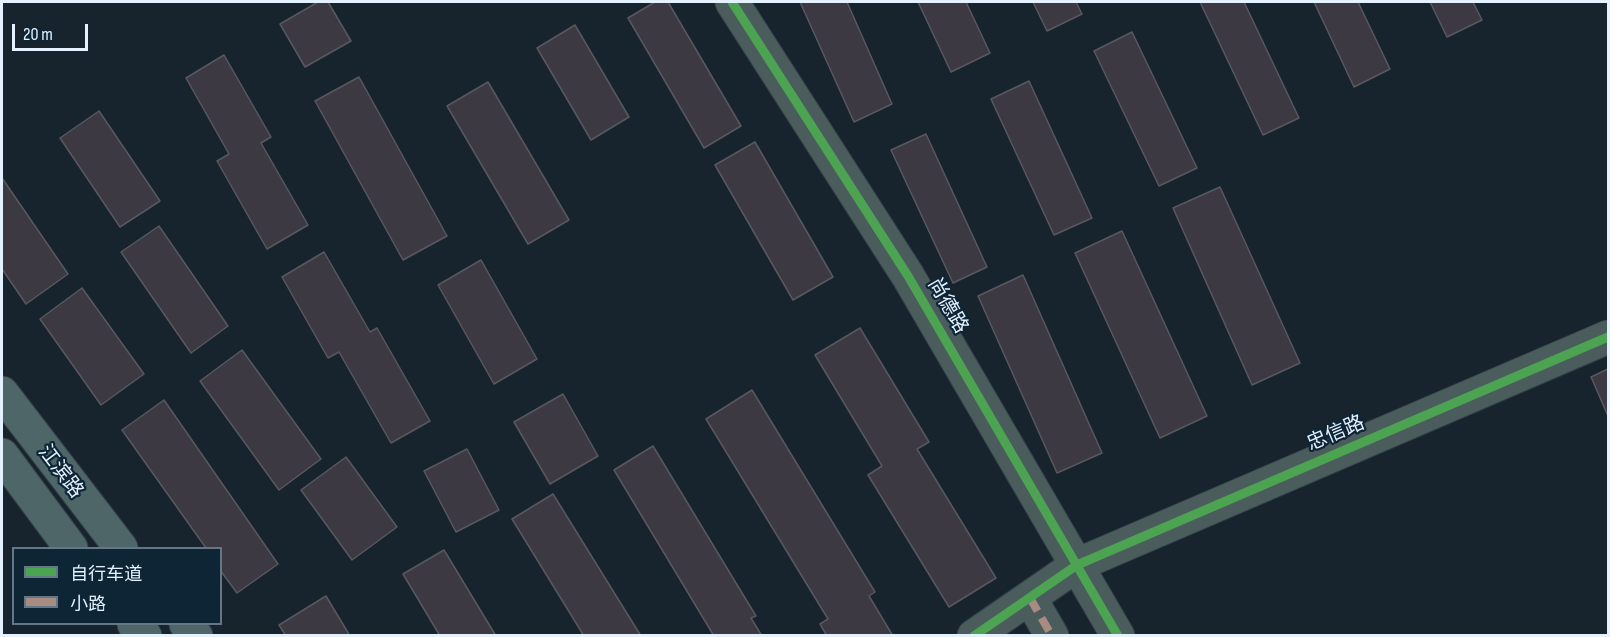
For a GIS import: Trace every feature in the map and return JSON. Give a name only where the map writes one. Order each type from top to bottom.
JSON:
[{"type":"main road","name":"江滨路","points":[[2,393],[119,547]]},
{"type":"main road","name":"江滨路","points":[[2,455],[70,547]]},
{"type":"street","name":"尚德路","points":[[732,2],[908,276],[1118,636]]},
{"type":"street","name":"忠信路","points":[[974,636],[1077,565],[1608,337]]},
{"type":"street","points":[[1030,598],[1052,636]]},
{"type":"building","points":[[318,2],[328,2],[351,41],[305,67],[280,24]]},
{"type":"building","points":[[655,2],[668,2],[741,126],[704,148],[628,18]]},
{"type":"building","points":[[800,2],[847,2],[892,104],[854,122]]},
{"type":"building","points":[[918,2],[966,2],[990,53],[951,72]]},
{"type":"building","points":[[1033,2],[1076,2],[1082,14],[1047,31]]},
{"type":"building","points":[[1200,2],[1244,2],[1299,118],[1263,135]]},
{"type":"building","points":[[1314,2],[1358,2],[1390,69],[1354,87]]},
{"type":"building","points":[[1430,2],[1473,2],[1482,20],[1447,37]]},
{"type":"building","points":[[575,25],[629,117],[591,140],[537,48]]},
{"type":"building","points":[[1132,32],[1197,168],[1159,186],[1094,51]]},
{"type":"building","points":[[224,55],[271,137],[261,143],[308,225],[267,249],[217,161],[229,154],[186,78]]},
{"type":"building","points":[[359,77],[447,236],[403,260],[315,101]]},
{"type":"building","points":[[1029,81],[1092,218],[1054,235],[991,99]]},
{"type":"building","points":[[488,82],[569,220],[528,244],[447,106]]},
{"type":"building","points":[[99,111],[160,201],[120,227],[60,138]]},
{"type":"building","points":[[926,134],[987,267],[953,283],[891,150]]},
{"type":"building","points":[[755,142],[833,277],[793,300],[715,165]]},
{"type":"building","points":[[2,178],[68,274],[26,304],[2,269]]},
{"type":"building","points":[[1220,187],[1300,363],[1252,385],[1173,208]]},
{"type":"building","points":[[159,226],[228,326],[191,353],[121,252]]},
{"type":"building","points":[[1122,231],[1207,416],[1160,438],[1075,253]]},
{"type":"building","points":[[324,252],[370,332],[377,328],[430,421],[391,443],[339,352],[328,358],[282,277]]},
{"type":"building","points":[[481,260],[537,359],[494,384],[438,285]]},
{"type":"building","points":[[1023,275],[1102,453],[1057,473],[978,296]]},
{"type":"building","points":[[82,288],[144,374],[101,405],[40,319]]},
{"type":"building","points":[[860,328],[929,442],[917,449],[996,578],[949,607],[868,475],[882,466],[815,355]]},
{"type":"building","points":[[242,350],[321,459],[279,490],[200,381]]},
{"type":"building","points":[[1608,369],[1608,416],[1591,377]]},
{"type":"building","points":[[752,390],[875,592],[869,596],[893,636],[827,636],[820,624],[828,619],[706,419]]},
{"type":"building","points":[[563,394],[598,456],[550,484],[514,422]]},
{"type":"building","points":[[164,400],[278,564],[237,593],[222,573],[222,547],[205,547],[122,430]]},
{"type":"building","points":[[653,446],[756,616],[751,618],[762,636],[714,636],[614,470]]},
{"type":"building","points":[[467,449],[499,510],[456,532],[424,471]]},
{"type":"building","points":[[346,457],[397,527],[352,560],[301,490]]},
{"type":"building","points":[[553,494],[641,636],[584,636],[512,519]]},
{"type":"building","points":[[444,550],[496,636],[440,636],[403,574]]},
{"type":"building","points":[[326,596],[350,636],[286,636],[279,625]]},
{"type":"marked path","points":[[1030,598],[1052,636]]},
{"type":"cycle path","points":[[732,2],[908,276],[1118,636]]},
{"type":"cycle path","points":[[974,636],[1077,565],[1608,337]]}]
